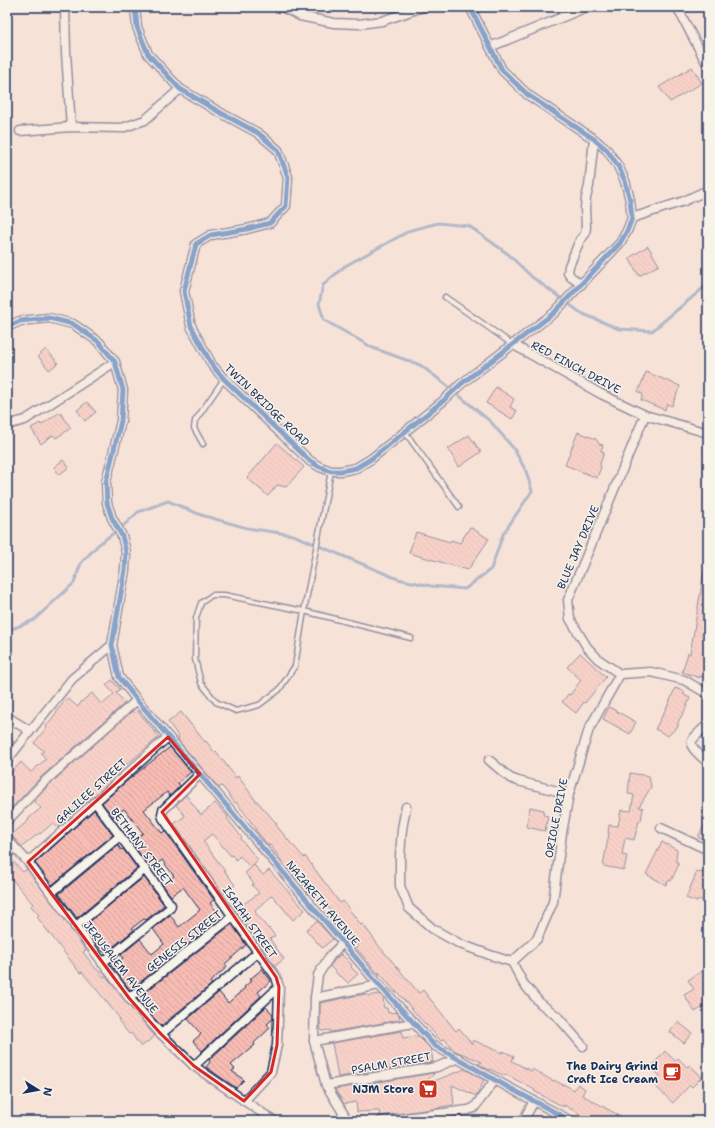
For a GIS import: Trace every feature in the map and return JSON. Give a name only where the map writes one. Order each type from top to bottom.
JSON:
[{"type":"street","points":[[64,7],[71,127]]},
{"type":"street","name":"TWIN BRIDGE ROAD","points":[[135,7],[137,27],[148,54],[180,89],[258,133],[278,150],[288,177],[286,206],[270,223],[211,236],[196,244],[184,291],[191,326],[212,365],[224,379],[310,461],[331,471]]},
{"type":"street","points":[[282,7],[300,16],[334,23],[353,24],[382,21],[424,7]]},
{"type":"street","points":[[331,471],[356,468],[371,459],[461,384],[554,313],[620,243],[632,218],[630,200],[625,181],[618,166],[607,150],[594,139],[528,95],[502,70],[470,7]]},
{"type":"street","points":[[490,47],[587,7]]},
{"type":"street","points":[[677,7],[708,66]]},
{"type":"street","points":[[20,131],[71,127],[122,128],[145,120],[180,89]]},
{"type":"street","points":[[579,286],[568,273],[569,266],[580,240],[585,234],[585,203],[589,186],[594,139]]},
{"type":"street","points":[[632,218],[684,201],[708,190]]},
{"type":"street","points":[[7,327],[20,321],[50,318],[73,324],[99,342],[114,362],[123,390],[121,421],[106,482],[107,503],[112,518],[122,536],[126,552],[125,570],[112,645],[72,679],[7,760]]},
{"type":"street","name":"RED FINCH DRIVE","points":[[512,344],[601,394],[645,415],[708,433]]},
{"type":"street","points":[[7,425],[25,420],[114,362]]},
{"type":"street","name":"BLUE JAY DRIVE","points":[[620,674],[598,660],[587,647],[570,619],[568,600],[645,415]]},
{"type":"street","name":"NAZARETH AVENUE","points":[[112,645],[119,677],[137,700],[379,985],[434,1045],[571,1121]]},
{"type":"street","points":[[620,674],[651,672],[684,680],[708,694]]},
{"type":"street","name":"ORIOLE DRIVE","points":[[512,962],[537,940],[553,902],[562,833],[569,794],[589,729],[620,674]]},
{"type":"street","points":[[7,822],[44,782],[137,700]]},
{"type":"street","points":[[7,718],[30,731]]},
{"type":"street","points":[[708,724],[692,739],[691,744],[708,763]]},
{"type":"street","name":"GALILEE STREET","points":[[28,862],[168,737]]},
{"type":"street","points":[[489,760],[510,778],[569,794]]},
{"type":"street","name":"ISAIAH STREET","points":[[200,774],[163,810],[163,818],[276,977],[279,987],[277,1045],[271,1072],[244,1101]]},
{"type":"street","name":"BETHANY STREET","points":[[95,802],[171,905],[170,908],[102,963]]},
{"type":"street","points":[[406,807],[402,829],[400,886],[409,908],[432,929],[460,944],[512,962],[527,988],[540,1003],[558,1016],[583,1046]]},
{"type":"street","points":[[661,828],[708,850]]},
{"type":"street","points":[[51,893],[120,836]]},
{"type":"street","name":"JERUSALEM AVENUE","points":[[7,839],[28,862],[129,998],[161,1034],[194,1066],[274,1121]]},
{"type":"street","points":[[75,927],[145,869]]},
{"type":"street","name":"GENESIS STREET","points":[[129,998],[233,916]]},
{"type":"street","points":[[344,943],[330,956],[318,975],[315,998],[314,1041],[326,1085],[348,1121]]},
{"type":"street","points":[[161,1034],[258,952]]},
{"type":"street","points":[[315,998],[379,985]]},
{"type":"street","points":[[194,1066],[279,987]]},
{"type":"street","points":[[314,1041],[413,1023]]},
{"type":"street","name":"PSALM STREET","points":[[326,1085],[437,1067],[458,1058]]},
{"type":"street","points":[[381,1121],[474,1108],[495,1080]]},
{"type":"street","points":[[523,1121],[534,1101]]},
{"type":"lane","name":"RED FINCH DRIVE","points":[[445,298],[512,344]]},
{"type":"lane","points":[[203,444],[194,428],[195,421],[224,379]]},
{"type":"lane","points":[[405,432],[459,507]]},
{"type":"lane","points":[[331,471],[304,611],[294,666],[279,690],[259,705],[236,711],[216,702],[201,683],[195,659],[196,618],[201,603],[212,596],[224,595],[304,611],[411,638]]},
{"type":"highlighted area","points":[[168,737],[200,774],[162,812],[276,977],[279,987],[277,1045],[271,1072],[244,1101],[194,1066],[161,1034],[129,998],[28,862]]},
{"type":"building","points":[[692,67],[702,83],[670,102],[659,87]]},
{"type":"building","points":[[648,246],[659,265],[639,276],[629,258]]},
{"type":"building","points":[[46,349],[58,363],[49,370],[38,356]]},
{"type":"building","points":[[646,372],[680,386],[672,406],[667,404],[665,410],[641,400],[643,394],[638,392]]},
{"type":"building","points":[[496,387],[514,399],[510,407],[517,411],[512,419],[486,403]]},
{"type":"building","points":[[87,402],[96,412],[85,421],[77,410]]},
{"type":"building","points":[[60,412],[71,428],[56,438],[53,435],[41,444],[31,428],[40,423],[41,425]]},
{"type":"building","points":[[578,432],[596,439],[599,444],[603,445],[601,451],[604,452],[597,478],[565,465]]},
{"type":"building","points":[[469,435],[481,452],[459,467],[448,449]]},
{"type":"building","points":[[277,443],[304,467],[286,487],[277,485],[268,496],[247,478]]},
{"type":"building","points":[[63,460],[69,467],[59,475],[54,467]]},
{"type":"building","points":[[470,527],[489,539],[468,570],[409,553],[416,532],[450,542],[451,540],[460,543]]},
{"type":"building","points":[[704,571],[708,571],[708,679],[682,672],[688,653],[690,654]]},
{"type":"building","points":[[580,653],[606,677],[576,713],[562,702],[568,694],[570,695],[581,680],[567,667]]},
{"type":"building","points":[[112,680],[120,689],[116,693],[125,703],[40,778],[7,813],[7,777],[21,762],[31,772],[46,759],[41,753],[44,751],[34,743],[67,698],[78,707],[81,702],[92,693],[102,705],[114,694],[106,685]]},
{"type":"building","points":[[675,688],[684,691],[684,695],[690,698],[678,722],[678,726],[668,736],[655,729]]},
{"type":"building","points":[[609,707],[636,722],[630,734],[603,719]]},
{"type":"building","points":[[137,710],[159,737],[120,770],[121,772],[58,828],[53,823],[22,847],[11,835],[41,808],[34,801],[48,786],[132,711],[134,713]]},
{"type":"building","points":[[181,712],[215,753],[216,751],[236,778],[238,776],[256,801],[277,824],[276,825],[293,846],[304,858],[305,856],[340,903],[343,901],[361,925],[363,924],[379,946],[419,993],[423,990],[456,1031],[459,1028],[472,1044],[473,1040],[502,1053],[503,1051],[514,1056],[512,1061],[531,1071],[532,1069],[553,1081],[554,1080],[574,1090],[578,1084],[585,1089],[582,1095],[629,1121],[592,1121],[564,1105],[564,1107],[543,1096],[505,1074],[505,1076],[478,1064],[482,1062],[453,1050],[444,1038],[441,1041],[396,991],[396,993],[379,972],[379,975],[356,948],[358,946],[322,899],[320,901],[307,885],[305,887],[299,878],[297,880],[278,858],[279,857],[270,845],[269,846],[255,829],[256,828],[236,802],[235,803],[222,786],[219,788],[178,740],[179,737],[168,722]]},
{"type":"building","points":[[7,734],[14,742],[7,751]]},
{"type":"building","points":[[170,747],[191,772],[178,783],[180,786],[170,796],[167,792],[144,810],[162,833],[165,831],[214,900],[210,903],[222,918],[130,990],[114,969],[116,967],[114,965],[123,958],[121,955],[140,939],[152,954],[164,944],[153,929],[170,915],[179,927],[200,910],[183,887],[171,896],[163,885],[174,876],[162,860],[151,869],[131,842],[143,833],[124,809],[113,817],[102,803],[128,780]]},
{"type":"building","points":[[630,773],[649,776],[651,787],[639,807],[643,808],[641,821],[639,821],[634,840],[625,838],[622,855],[627,856],[624,870],[603,866],[609,825],[618,826],[621,810],[631,811],[634,795],[628,794]]},
{"type":"building","points":[[186,795],[201,815],[215,803],[228,817],[227,818],[242,838],[241,839],[258,860],[250,867],[240,856],[236,860],[212,834],[203,841],[235,885],[223,894],[174,824],[185,816],[176,805]]},
{"type":"building","points":[[530,807],[544,810],[543,815],[548,816],[545,831],[526,827]]},
{"type":"building","points":[[94,810],[113,835],[52,885],[35,863]]},
{"type":"building","points":[[708,818],[708,842],[698,837]]},
{"type":"building","points":[[662,842],[677,850],[676,860],[679,864],[671,881],[669,880],[666,885],[646,874]]},
{"type":"building","points":[[118,845],[121,850],[123,849],[137,868],[77,918],[59,894]]},
{"type":"building","points":[[7,847],[14,855],[10,858],[23,872],[27,869],[86,950],[83,952],[96,969],[104,977],[106,976],[155,1036],[141,1047],[131,1033],[129,1034],[118,1020],[120,1019],[101,995],[82,972],[80,973],[37,917],[39,915],[31,906],[33,904],[7,873]]},
{"type":"building","points":[[254,865],[263,875],[269,870],[305,910],[293,920],[272,895],[255,910],[268,929],[269,928],[275,936],[270,939],[284,959],[275,966],[235,910],[259,893],[245,873]]},
{"type":"building","points":[[697,871],[708,875],[708,900],[698,900],[697,902],[686,898]]},
{"type":"building","points":[[144,877],[164,905],[146,920],[144,919],[132,928],[134,930],[114,946],[113,945],[103,952],[83,927]]},
{"type":"building","points":[[317,921],[333,939],[322,948],[306,930]]},
{"type":"building","points":[[232,924],[246,945],[225,964],[227,967],[210,982],[212,984],[161,1026],[137,999]]},
{"type":"building","points":[[341,954],[352,965],[351,967],[358,974],[348,983],[330,966]]},
{"type":"building","points":[[708,967],[708,1004],[695,1012],[684,995],[694,989],[688,980]]},
{"type":"building","points":[[262,969],[271,981],[258,992],[261,996],[202,1051],[193,1041],[201,1034],[188,1019],[219,992],[228,1003],[245,988],[244,987],[251,981],[249,980]]},
{"type":"building","points":[[367,994],[368,996],[379,994],[383,997],[384,1008],[387,1008],[388,1013],[396,1012],[399,1015],[400,1020],[331,1032],[330,1030],[321,1031],[320,1003]]},
{"type":"building","points":[[266,1007],[273,1014],[273,1019],[267,1024],[270,1028],[254,1043],[255,1045],[231,1065],[235,1069],[232,1071],[244,1080],[236,1088],[206,1067],[210,1062],[209,1060]]},
{"type":"building","points":[[678,1022],[692,1033],[684,1043],[670,1032]]},
{"type":"building","points":[[402,1031],[403,1038],[419,1037],[431,1049],[433,1062],[338,1077],[332,1043]]},
{"type":"building","points":[[665,1051],[675,1061],[678,1058],[687,1067],[690,1065],[702,1077],[692,1087],[690,1085],[673,1103],[653,1084],[660,1076],[651,1067]]},
{"type":"building","points":[[465,1069],[484,1080],[478,1093],[476,1096],[452,1085],[454,1105],[440,1108],[380,1116],[379,1111],[357,1112],[356,1102],[344,1104],[335,1089],[434,1073],[421,1086]]},
{"type":"waterway","points":[[7,631],[34,620],[74,583],[81,563],[98,545],[123,526],[138,512],[168,501],[201,515],[247,528],[293,535],[398,579],[431,586],[465,589],[491,569],[503,534],[532,491],[526,471],[514,449],[491,422],[420,365],[373,348],[324,320],[319,304],[323,285],[345,266],[411,230],[438,223],[469,226],[508,254],[532,277],[581,313],[619,329],[652,331],[708,284]]},
{"type":"cycle path","points":[[135,7],[137,27],[148,54],[180,89],[258,133],[278,150],[288,177],[286,206],[270,223],[247,229],[211,235],[196,244],[184,291],[191,326],[212,365],[224,379],[310,461],[331,471],[356,468],[371,459],[443,401],[461,384],[554,313],[620,243],[632,218],[630,200],[625,181],[618,166],[607,150],[594,139],[528,95],[502,70],[470,7]]},
{"type":"cycle path","points":[[7,327],[20,321],[49,318],[73,324],[99,342],[115,362],[123,390],[121,421],[106,482],[107,503],[112,518],[122,536],[126,552],[125,570],[112,645],[119,677],[379,985],[434,1045],[571,1121]]},
{"type":"place","name":"The Dairy Grind Craft Ice Cream","points":[[672,1072]]},
{"type":"place","name":"NJM Store","points":[[428,1089]]}]
